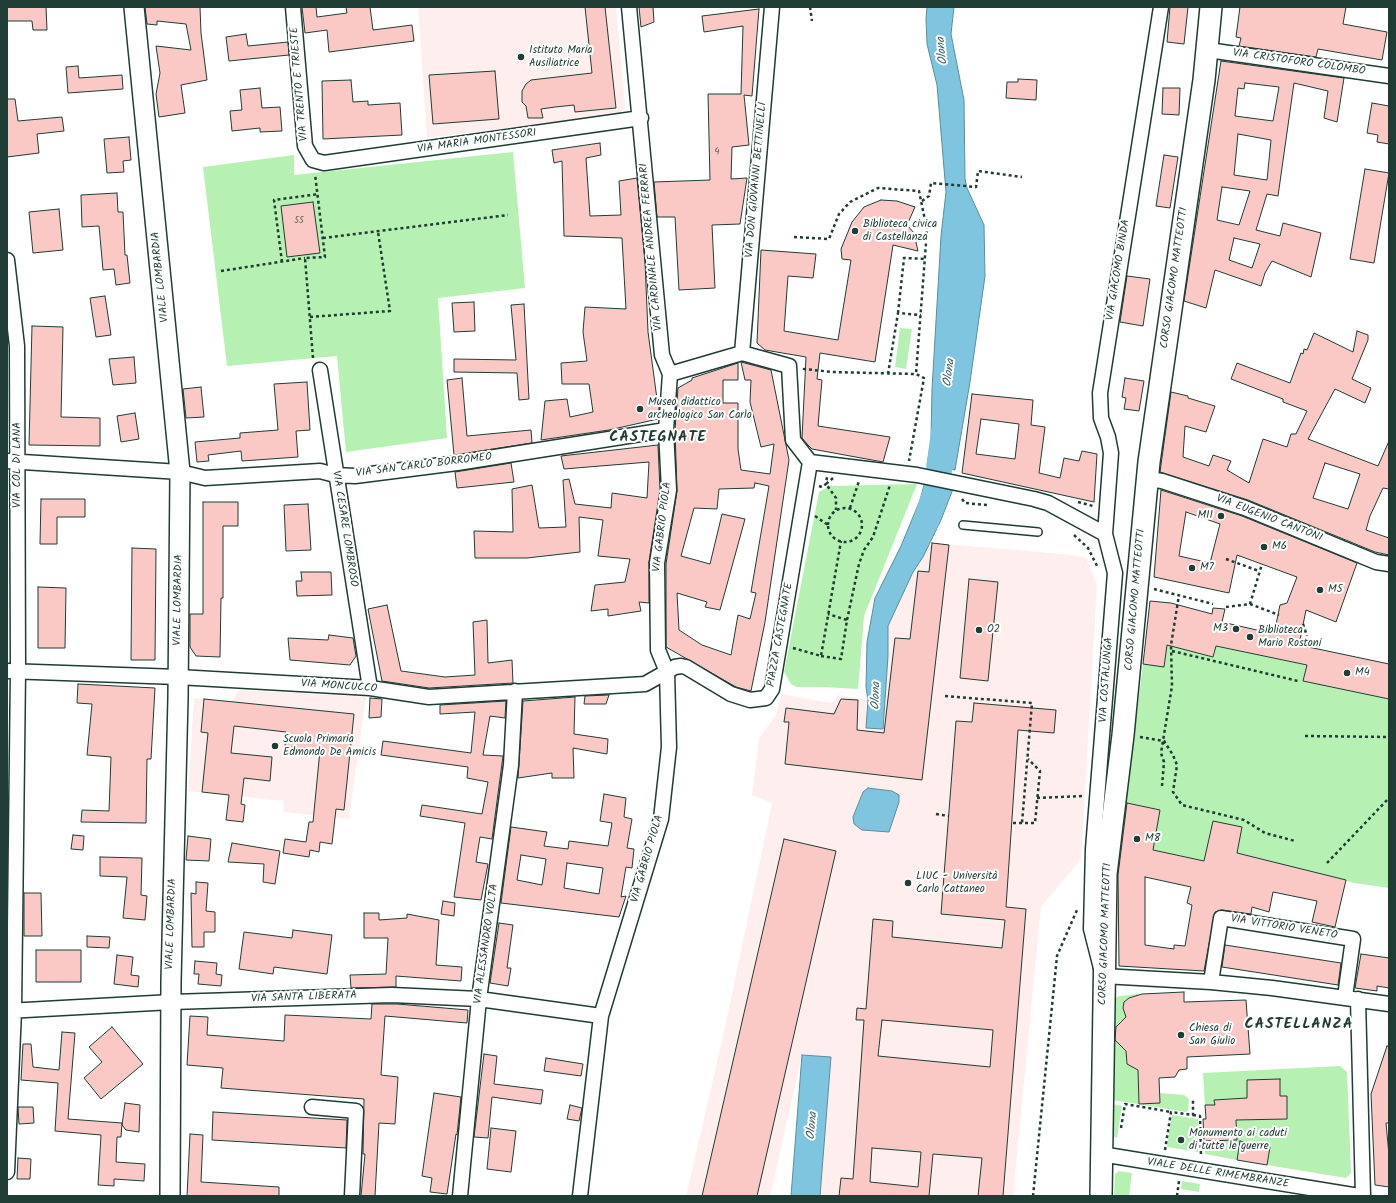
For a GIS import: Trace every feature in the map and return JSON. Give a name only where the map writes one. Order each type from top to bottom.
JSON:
[{"type":"main road","name":"CORSO GIACOMO MATTEOTTI","points":[[1101,1196],[1103,976],[1106,874],[1123,735],[1148,479],[1166,340],[1208,50],[1211,7]]},
{"type":"street","name":"VIALE LOMBARDIA","points":[[134,7],[180,472],[178,677],[171,981],[170,1196]]},
{"type":"street","name":"VIA TRENTO E TRIESTE","points":[[293,7],[305,146],[313,160]]},
{"type":"street","name":"VIA CARDINALE ANDREA FERRARI","points":[[629,7],[641,118],[662,355],[670,374]]},
{"type":"street","name":"VIA DON GIOVANNI BETTINELLI","points":[[742,353],[772,7]]},
{"type":"street","name":"VIA GIACOMO BINDA","points":[[1105,534],[1111,453],[1108,437],[1101,418],[1100,393],[1161,7]]},
{"type":"street","name":"VIA CRISTOFORO COLOMBO","points":[[1208,50],[1389,76]]},
{"type":"street","name":"VIA MARIA MONTESSORI","points":[[313,160],[324,163],[641,118]]},
{"type":"street","name":"VIA COL DI LANA","points":[[7,260],[12,346],[13,671],[11,1011],[7,1172]]},
{"type":"street","points":[[670,374],[742,353],[789,366],[793,440],[810,462],[911,474],[958,482],[1048,503],[1105,534]]},
{"type":"street","name":"VIA CESARE LOMBROSO","points":[[320,370],[335,475],[370,688]]},
{"type":"street","name":"VIA GABRIO PIOLA","points":[[580,1196],[601,1016],[661,819],[669,747],[667,672],[658,650],[657,562],[669,490],[666,430],[670,374]]},
{"type":"street","name":"VIA SAN CARLO BORROMEO","points":[[12,461],[180,472],[205,478],[320,471],[335,475],[355,476],[457,463],[666,430]]},
{"type":"street","name":"PIAZZA CASTEGNATE","points":[[667,672],[675,667],[686,667],[726,692],[750,700],[762,700],[770,694],[810,462]]},
{"type":"street","name":"VIA EUGENIO CANTONI","points":[[1148,479],[1162,481],[1245,508],[1376,562],[1389,564]]},
{"type":"street","name":"VIA COSTALUNGA","points":[[1103,976],[1091,929],[1091,873],[1096,827],[1115,573],[1105,534]]},
{"type":"street","name":"VIA MONCUCCO","points":[[13,671],[178,677],[370,688],[429,697],[645,684],[667,672]]},
{"type":"street","name":"VIA ALESSANDRO VOLTA","points":[[460,1196],[479,999],[509,780],[515,691]]},
{"type":"street","name":"VIA COSTALUNGA","points":[[1096,827],[1106,874]]},
{"type":"street","name":"VIA VITTORIO VENETO","points":[[1211,982],[1221,918],[1353,939],[1352,998]]},
{"type":"street","points":[[1103,976],[1211,982],[1352,998],[1389,1004]]},
{"type":"street","name":"VIA SANTA LIBERATA","points":[[11,1011],[172,1002],[392,995],[479,999],[601,1016]]},
{"type":"street","points":[[1352,998],[1363,1196]]},
{"type":"street","points":[[312,1107],[356,1111],[352,1196]]},
{"type":"street","name":"VIALE DELLE RIMEMBRANZE","points":[[1101,1154],[1359,1196]]},
{"type":"lane","points":[[963,525],[1038,532]]},
{"type":"path","points":[[810,7],[812,21]]},
{"type":"path","points":[[221,271],[305,258],[325,257],[313,160]]},
{"type":"path","points":[[922,201],[929,196],[930,182],[976,187],[978,171],[1022,177]]},
{"type":"path","points":[[794,237],[829,239],[840,214],[850,202],[878,188],[920,191],[927,230],[926,259],[916,374]]},
{"type":"path","points":[[282,262],[274,200],[318,194]]},
{"type":"path","points":[[323,238],[508,215]]},
{"type":"path","points":[[310,317],[390,311],[378,232]]},
{"type":"path","points":[[305,258],[313,363],[320,370]]},
{"type":"path","points":[[888,374],[898,313],[904,258],[926,259]]},
{"type":"path","points":[[898,313],[921,315]]},
{"type":"path","points":[[823,371],[916,374],[924,378],[910,460],[911,474]]},
{"type":"path","points":[[850,508],[860,476]]},
{"type":"path","points":[[792,648],[821,656],[841,658],[847,620],[859,564],[864,550],[873,537],[891,479]]},
{"type":"path","points":[[965,503],[988,505]]},
{"type":"path","points":[[841,508],[850,508],[857,512],[861,517],[863,528],[857,538],[852,541],[841,541],[836,539],[829,530],[829,519],[836,510],[841,508]]},
{"type":"path","points":[[1071,532],[1088,548],[1099,570]]},
{"type":"path","points":[[821,656],[841,541]]},
{"type":"path","points":[[1226,559],[1259,572]]},
{"type":"path","points":[[1250,604],[1262,564]]},
{"type":"path","points":[[1137,587],[1179,595],[1214,604]]},
{"type":"path","points":[[1162,786],[1164,762],[1161,753],[1172,686],[1171,645],[1179,595]]},
{"type":"path","points":[[1226,607],[1250,604],[1279,615]]},
{"type":"path","points":[[828,614],[847,620]]},
{"type":"path","points":[[1303,624],[1307,636]]},
{"type":"path","points":[[1172,651],[1298,681]]},
{"type":"path","points":[[945,696],[1032,703],[1022,823]]},
{"type":"path","points":[[1123,735],[1164,741],[1173,755],[1177,766],[1173,792],[1182,805],[1244,820],[1265,833],[1295,841]]},
{"type":"path","points":[[1305,736],[1389,737]]},
{"type":"path","points":[[1013,823],[1035,824],[1040,771],[1028,758]]},
{"type":"path","points":[[1037,798],[1084,796]]},
{"type":"path","points":[[1327,863],[1389,798]]},
{"type":"path","points":[[936,814],[949,816]]},
{"type":"path","points":[[1033,1196],[1057,956],[1069,925]]},
{"type":"path","points":[[1193,1100],[1193,1115]]},
{"type":"path","points":[[1120,1135],[1125,1104],[1200,1116],[1201,1156]]},
{"type":"path","points":[[1165,1150],[1171,1112]]},
{"type":"shaded area","name":"Istituto Maria Ausiliatrice","points":[[418,7],[616,7],[625,107],[619,114],[427,138]]},
{"type":"shaded area","name":"LIUC - Università Carlo Cattaneo","points":[[935,543],[1072,555],[1086,558],[1097,585],[1081,859],[1041,907],[1013,1196],[820,1196],[802,1055],[770,1196],[686,1196],[724,1032],[772,803],[752,795],[759,738],[776,715],[781,694],[831,703],[839,695],[868,700],[866,728],[883,729],[888,656],[888,626],[913,572],[929,546]]},
{"type":"shaded area","name":"Scuola Primaria Edmondo De Amicis","points":[[239,690],[366,697],[349,819],[283,812],[284,801],[188,791],[194,698],[231,702]]},
{"type":"green space","points":[[513,152],[525,288],[438,298],[447,438],[346,452],[337,356],[227,366],[203,167],[294,155],[294,175]]},
{"type":"green space","points":[[900,328],[912,329],[906,369],[895,367]]},
{"type":"green space","points":[[917,484],[864,616],[858,689],[797,687],[791,684],[784,672],[819,492],[830,486]]},
{"type":"green space","points":[[1167,644],[1213,657],[1216,646],[1301,664],[1307,666],[1304,681],[1389,699],[1389,888],[1354,883],[1237,853],[1204,861],[1153,850],[1160,810],[1126,803],[1143,664],[1164,666]]},
{"type":"green space","points":[[1138,994],[1138,996],[1129,998],[1124,1002],[1123,1008],[1128,1018],[1119,1022],[1114,1033],[1117,1042],[1128,1054],[1126,1061],[1127,1064],[1138,1068],[1139,1104],[1160,1103],[1160,1093],[1184,1095],[1189,1099],[1187,1112],[1113,1100],[1114,999],[1119,996]]},
{"type":"green space","points":[[1340,1066],[1347,1072],[1351,1173],[1346,1178],[1267,1165],[1270,1147],[1240,1141],[1237,1160],[1205,1154],[1204,1141],[1222,1140],[1237,1126],[1235,1099],[1215,1100],[1215,1105],[1205,1105],[1203,1073]]},
{"type":"green space","points":[[1113,1104],[1122,1106],[1117,1138],[1114,1137],[1113,1132]]},
{"type":"green space","points":[[1172,1115],[1198,1119],[1198,1152],[1167,1147]]},
{"type":"green space","points":[[1119,1171],[1132,1173],[1129,1196],[1114,1196],[1115,1174]]},
{"type":"green space","points":[[1182,1181],[1200,1184],[1199,1192],[1181,1189]]},
{"type":"water","points":[[927,7],[954,7],[951,34],[964,100],[965,179],[967,188],[984,225],[985,276],[970,382],[955,470],[927,465],[931,440],[932,389],[941,236],[946,192],[937,85],[927,44]]},
{"type":"water","points":[[924,485],[953,489],[941,520],[923,557],[913,572],[888,626],[888,656],[883,729],[866,728],[868,700],[866,687],[867,642],[875,598],[901,546],[920,500]]},
{"type":"water","points":[[868,788],[892,791],[899,795],[899,802],[889,832],[862,830],[854,824],[853,817],[863,792]]},
{"type":"water","points":[[802,1055],[831,1057],[820,1196],[791,1196]]},
{"type":"building","points":[[7,7],[46,7],[47,30],[33,30],[32,21],[7,21]]},
{"type":"building","points":[[145,7],[200,7],[201,33],[207,80],[181,85],[185,113],[159,117],[156,94],[160,73],[156,46],[191,50],[186,24],[157,21],[157,25],[147,24]]},
{"type":"building","points":[[302,7],[316,7],[317,17],[347,13],[346,7],[370,7],[373,30],[412,25],[414,41],[329,52],[327,30],[305,33]]},
{"type":"building","points":[[585,7],[605,7],[616,108],[575,112],[574,105],[555,107],[541,109],[543,118],[528,118],[526,106],[522,102],[522,91],[526,84],[531,80],[592,73]]},
{"type":"building","points":[[639,7],[653,7],[654,22],[641,27]]},
{"type":"building","points":[[1170,7],[1188,7],[1184,44],[1167,42]]},
{"type":"building","points":[[1240,7],[1346,7],[1343,24],[1387,32],[1382,60],[1318,49],[1316,57],[1239,46],[1241,38],[1236,37]]},
{"type":"building","points":[[759,9],[752,96],[744,95],[749,145],[732,147],[731,179],[747,178],[740,224],[712,225],[715,288],[679,290],[675,217],[657,217],[654,182],[710,180],[708,94],[741,94],[743,26],[704,32],[702,16]]},
{"type":"building","points":[[246,34],[248,46],[288,42],[289,55],[229,61],[226,37]]},
{"type":"building","points":[[1221,61],[1344,78],[1337,122],[1324,118],[1328,91],[1294,83],[1278,196],[1267,194],[1256,230],[1280,236],[1283,223],[1321,233],[1311,277],[1272,261],[1265,273],[1261,286],[1215,270],[1206,308],[1184,301]],"holes":[[[1245,83],[1279,87],[1273,121],[1235,116],[1238,88],[1244,89]],[[1238,134],[1271,140],[1267,180],[1234,175]],[[1222,187],[1250,191],[1239,225],[1217,220]],[[1234,238],[1260,244],[1252,268],[1229,260]]]},
{"type":"building","points":[[78,66],[79,78],[122,75],[123,89],[68,93],[66,67]]},
{"type":"building","points":[[495,71],[499,119],[433,124],[429,75]]},
{"type":"building","points":[[1018,79],[1037,80],[1036,100],[1006,98],[1007,82],[1018,82]]},
{"type":"building","points":[[351,80],[353,102],[368,101],[368,105],[400,103],[402,135],[323,139],[322,81]]},
{"type":"building","points":[[260,88],[262,108],[280,107],[282,131],[260,132],[260,128],[232,131],[230,111],[242,110],[240,90]]},
{"type":"building","points":[[1163,88],[1180,88],[1179,115],[1162,114]]},
{"type":"building","points":[[7,99],[15,99],[18,121],[62,117],[64,131],[37,134],[39,153],[7,157]]},
{"type":"building","points":[[1372,103],[1389,106],[1389,144],[1377,142],[1378,135],[1367,133]]},
{"type":"building","points":[[129,137],[131,160],[123,161],[124,172],[107,173],[104,139]]},
{"type":"building","points":[[600,143],[601,155],[586,158],[590,216],[621,215],[619,181],[637,178],[645,262],[648,332],[657,399],[660,398],[658,419],[609,430],[541,440],[545,401],[567,399],[570,417],[593,412],[589,384],[562,384],[561,363],[587,361],[583,332],[585,307],[626,309],[622,238],[564,236],[562,161],[554,163],[552,150]]},
{"type":"building","points":[[1164,155],[1178,157],[1170,208],[1156,206]]},
{"type":"building","points":[[1365,169],[1389,173],[1374,263],[1350,259]]},
{"type":"building","points":[[117,193],[118,212],[123,212],[125,255],[127,255],[130,283],[116,285],[114,269],[103,270],[99,226],[82,227],[81,195]]},
{"type":"building","points":[[881,200],[897,201],[915,207],[907,225],[914,233],[918,251],[893,245],[875,362],[820,353],[817,379],[822,380],[818,426],[890,437],[883,462],[812,449],[802,438],[806,357],[765,350],[757,343],[761,250],[816,254],[813,278],[788,276],[784,331],[838,340],[851,260],[842,259],[841,249],[852,222],[864,207]]},
{"type":"building","points":[[313,202],[320,253],[287,257],[281,206]]},
{"type":"building","points":[[59,209],[63,250],[33,253],[29,212]]},
{"type":"building","points":[[1127,276],[1150,279],[1143,326],[1120,322]]},
{"type":"building","points":[[105,296],[111,335],[96,337],[90,298]]},
{"type":"building","points":[[474,302],[475,331],[454,332],[452,303]]},
{"type":"building","points":[[524,304],[529,399],[519,400],[517,373],[454,372],[454,359],[516,360],[511,305]]},
{"type":"building","points":[[32,326],[63,327],[61,417],[100,418],[100,446],[29,445]]},
{"type":"building","points":[[1357,331],[1368,335],[1368,340],[1352,379],[1371,388],[1365,403],[1335,389],[1308,439],[1378,466],[1389,441],[1389,489],[1383,488],[1370,516],[1366,530],[1389,538],[1389,555],[1375,552],[1248,500],[1160,472],[1171,392],[1188,396],[1188,398],[1215,406],[1206,432],[1185,426],[1183,457],[1209,466],[1213,455],[1231,461],[1227,470],[1249,483],[1263,439],[1287,447],[1291,434],[1296,434],[1307,411],[1283,402],[1283,399],[1231,379],[1237,363],[1290,383],[1301,353],[1303,354],[1304,349],[1307,350],[1314,333],[1353,352]],"holes":[[[1325,463],[1360,474],[1348,509],[1313,498]]]},
{"type":"building","points":[[134,357],[136,383],[113,385],[109,359]]},
{"type":"building","points":[[741,362],[771,370],[789,460],[765,622],[751,691],[736,687],[666,647],[666,564],[677,491],[675,430],[678,388],[692,380],[692,378],[738,363],[738,380],[723,380],[723,403],[738,403],[738,449],[741,470],[770,474],[774,444],[761,447],[750,402],[751,380],[745,380]],"holes":[[[755,483],[769,486],[751,592],[756,593],[750,619],[738,615],[731,655],[702,645],[679,630],[677,593],[707,602],[705,607],[720,610],[745,519],[722,514],[710,564],[681,556],[694,508],[717,509],[719,489],[754,488]]]},
{"type":"building","points":[[462,378],[467,436],[531,430],[532,443],[454,455],[447,380]]},
{"type":"building","points":[[1125,378],[1144,381],[1139,411],[1124,409],[1126,398],[1122,397]]},
{"type":"building","points":[[307,382],[310,430],[296,431],[298,457],[242,461],[241,451],[208,455],[209,461],[197,462],[195,442],[240,438],[240,433],[278,430],[274,384]]},
{"type":"building","points":[[201,387],[204,417],[186,418],[183,389]]},
{"type":"building","points":[[972,394],[1033,400],[1031,425],[1045,427],[1039,473],[1060,478],[1064,458],[1079,461],[1082,451],[1097,454],[1094,502],[962,473]],"holes":[[[981,419],[1019,424],[1015,459],[976,454]]]},
{"type":"building","points":[[135,413],[139,439],[121,442],[117,416]]},
{"type":"building","points":[[658,445],[660,490],[649,562],[649,603],[639,602],[641,611],[608,616],[608,609],[591,611],[595,585],[625,582],[630,559],[598,556],[603,520],[579,517],[580,552],[527,558],[475,558],[474,531],[513,532],[512,489],[532,485],[539,528],[566,527],[563,480],[569,479],[575,504],[611,508],[612,493],[647,498],[649,462],[564,469],[561,456]]},
{"type":"building","points":[[511,463],[514,482],[457,488],[455,472]]},
{"type":"building","points":[[1161,490],[1242,516],[1357,563],[1336,622],[1306,610],[1299,645],[1389,664],[1389,699],[1303,681],[1307,665],[1216,646],[1213,657],[1167,645],[1164,667],[1143,664],[1150,601],[1171,603],[1212,614],[1213,608],[1225,609],[1222,622],[1274,634],[1280,605],[1287,603],[1297,577],[1237,555],[1229,593],[1154,577]],"holes":[[[1186,512],[1220,524],[1210,563],[1179,556]]]},
{"type":"building","points":[[41,499],[85,499],[85,517],[57,517],[57,544],[40,544]]},
{"type":"building","points":[[203,502],[238,502],[238,526],[223,526],[223,598],[221,598],[220,657],[196,656],[190,647],[190,614],[203,614]]},
{"type":"building","points":[[308,504],[311,550],[286,551],[284,505]]},
{"type":"building","points":[[932,543],[949,545],[922,780],[785,764],[789,722],[784,722],[786,708],[834,714],[841,699],[858,700],[857,730],[884,733],[895,638],[910,639],[918,571],[929,572]]},
{"type":"building","points":[[132,548],[156,549],[155,660],[131,660]]},
{"type":"building","points":[[301,572],[331,572],[332,595],[297,596],[296,581],[302,581]]},
{"type":"building","name":"O2","points":[[969,579],[998,582],[988,681],[960,678]]},
{"type":"building","points":[[38,587],[66,588],[65,648],[38,648]]},
{"type":"building","points":[[387,605],[401,671],[445,677],[475,675],[473,622],[487,620],[488,663],[512,660],[513,683],[429,688],[382,681],[368,609]]},
{"type":"building","points":[[329,635],[353,638],[356,656],[350,665],[290,660],[288,638],[328,640]]},
{"type":"building","points":[[78,684],[155,688],[151,759],[147,759],[146,823],[81,822],[82,810],[109,811],[111,757],[87,755],[92,704],[77,703]]},
{"type":"building","points":[[609,695],[606,704],[584,704],[585,696]]},
{"type":"building","points":[[575,697],[574,734],[608,739],[607,754],[573,748],[574,778],[552,778],[552,773],[518,778],[523,701]]},
{"type":"building","points":[[370,698],[382,699],[381,717],[369,718]]},
{"type":"building","points":[[204,699],[354,714],[344,810],[336,809],[332,844],[320,842],[319,852],[310,850],[309,857],[283,853],[285,839],[306,842],[309,822],[313,822],[320,750],[285,746],[286,732],[234,726],[231,753],[272,757],[270,781],[244,778],[241,804],[245,805],[243,822],[226,820],[229,795],[202,792],[208,733],[201,732]]},
{"type":"building","points":[[506,701],[505,718],[490,716],[483,755],[503,756],[492,839],[480,837],[476,862],[488,864],[481,900],[454,897],[465,823],[420,816],[422,805],[482,814],[488,782],[467,778],[468,767],[381,755],[383,741],[471,753],[475,712],[440,714],[440,705]]},
{"type":"building","points":[[974,703],[1056,710],[1054,733],[1018,730],[1006,907],[1026,909],[1003,1196],[978,1196],[982,1158],[933,1154],[929,1196],[839,1196],[841,1178],[853,1179],[864,1020],[856,1020],[857,1008],[866,1009],[873,919],[893,921],[892,937],[1002,948],[1005,920],[941,914],[956,721],[972,722]],"holes":[[[882,1020],[993,1030],[990,1067],[878,1056]],[[872,1148],[921,1152],[918,1187],[870,1182]]]},
{"type":"building","points":[[604,794],[626,798],[624,817],[632,819],[627,848],[634,849],[632,868],[626,867],[621,897],[626,896],[619,917],[501,903],[511,827],[547,832],[544,846],[568,849],[569,841],[608,846],[612,823],[600,821]],"holes":[[[521,855],[546,859],[542,885],[517,880]],[[567,863],[603,868],[599,894],[564,888]]]},
{"type":"building","points":[[1127,803],[1160,810],[1153,850],[1204,861],[1213,821],[1242,827],[1237,853],[1346,880],[1335,927],[1312,922],[1317,901],[1273,892],[1269,912],[1252,907],[1251,914],[1222,910],[1215,912],[1204,971],[1119,966],[1118,875]],"holes":[[[1145,877],[1191,887],[1187,903],[1192,905],[1185,946],[1174,945],[1174,949],[1145,945]]]},
{"type":"building","points":[[73,835],[84,836],[83,850],[71,849]]},
{"type":"building","points":[[188,836],[211,839],[209,861],[186,860]]},
{"type":"building","points":[[784,839],[836,851],[757,1196],[702,1196]]},
{"type":"building","points":[[232,843],[280,851],[275,884],[263,882],[264,864],[228,862]]},
{"type":"building","points":[[100,857],[142,858],[141,895],[147,896],[145,920],[123,918],[127,877],[100,876]]},
{"type":"building","points":[[196,882],[208,883],[206,911],[215,912],[215,932],[204,932],[204,947],[192,947],[191,893],[196,894]]},
{"type":"building","points":[[24,893],[41,893],[42,936],[24,936]]},
{"type":"building","points":[[443,901],[455,903],[454,916],[441,914]]},
{"type":"building","points":[[364,913],[379,913],[379,920],[407,918],[407,914],[439,920],[436,965],[462,967],[461,981],[396,976],[396,987],[351,988],[350,975],[386,974],[388,938],[364,938]]},
{"type":"building","points":[[499,923],[513,925],[507,968],[511,968],[508,986],[490,983]]},
{"type":"building","points":[[293,930],[332,935],[327,974],[274,967],[273,974],[239,969],[244,932],[292,938]]},
{"type":"building","points":[[87,936],[110,937],[109,948],[87,947]]},
{"type":"building","points":[[1225,945],[1341,963],[1338,985],[1222,967]]},
{"type":"building","points":[[36,950],[81,950],[81,982],[36,982]]},
{"type":"building","points":[[1361,954],[1389,958],[1389,988],[1377,986],[1377,991],[1355,988]]},
{"type":"building","points":[[117,955],[133,957],[131,975],[139,976],[138,987],[114,984]]},
{"type":"building","points":[[195,961],[217,963],[216,974],[222,975],[221,986],[198,984],[199,974],[194,974]]},
{"type":"building","name":"Chiesa di San Giulio","points":[[1184,992],[1184,1002],[1246,1000],[1250,1054],[1187,1057],[1187,1069],[1179,1070],[1175,1077],[1159,1078],[1160,1103],[1139,1104],[1138,1070],[1127,1064],[1126,1051],[1115,1040],[1116,1027],[1126,1017],[1123,1008],[1124,1002],[1129,998],[1142,994]]},
{"type":"building","points":[[372,1004],[397,1004],[468,1010],[467,1023],[385,1016],[381,1075],[398,1077],[395,1124],[379,1123],[375,1196],[361,1196],[365,1154],[363,1154],[364,1099],[221,1088],[223,1068],[187,1065],[190,1016],[208,1017],[207,1035],[284,1041],[285,1015],[371,1019]]},
{"type":"building","points":[[112,1027],[143,1064],[101,1099],[84,1078],[102,1062],[89,1047]]},
{"type":"building","points":[[62,1032],[75,1033],[68,1119],[122,1123],[121,1137],[117,1137],[116,1162],[145,1164],[144,1181],[114,1179],[114,1186],[98,1185],[101,1135],[55,1131],[58,1083],[21,1080],[23,1044],[31,1044],[33,1067],[59,1070]]},
{"type":"building","points":[[1387,1046],[1389,1047],[1389,1123],[1386,1123],[1389,1155],[1389,1187],[1375,1185],[1371,1094]]},
{"type":"building","points":[[484,1054],[497,1056],[494,1084],[543,1090],[541,1104],[492,1097],[488,1138],[474,1137]]},
{"type":"building","points":[[546,1058],[583,1064],[581,1076],[544,1071]]},
{"type":"building","points":[[1280,1079],[1280,1096],[1287,1096],[1287,1119],[1236,1120],[1237,1140],[1204,1141],[1203,1119],[1206,1119],[1205,1105],[1215,1105],[1214,1100],[1247,1098],[1247,1080]]},
{"type":"building","points":[[434,1093],[461,1097],[457,1135],[456,1134],[447,1194],[430,1192],[432,1178],[422,1176]]},
{"type":"building","points":[[125,1103],[140,1105],[139,1132],[126,1130],[122,1125]]},
{"type":"building","points":[[570,1105],[582,1108],[579,1121],[567,1119]]},
{"type":"building","points":[[18,1107],[33,1107],[34,1123],[19,1124]]},
{"type":"building","points":[[213,1112],[347,1120],[346,1148],[212,1140]]},
{"type":"building","points":[[491,1128],[516,1131],[511,1172],[487,1169]]},
{"type":"building","points":[[190,1134],[203,1135],[201,1182],[279,1187],[279,1196],[187,1196]]},
{"type":"building","points":[[1240,1141],[1270,1147],[1267,1165],[1237,1160]]},
{"type":"building","points":[[18,1158],[31,1159],[30,1179],[17,1179]]},
{"type":"waterway","name":"Olona","points":[[926,521],[936,492],[944,432]]},
{"type":"place","name":"Istituto Maria Ausiliatrice","points":[[521,57]]},
{"type":"place","name":"Biblioteca civica di Castellanza","points":[[855,231]]},
{"type":"place","name":"Museo didattico archeologico San Carlo","points":[[640,409]]},
{"type":"place","name":"M11","points":[[1221,516]]},
{"type":"place","name":"M6","points":[[1264,547]]},
{"type":"place","name":"M7","points":[[1192,568]]},
{"type":"place","name":"M5","points":[[1320,590]]},
{"type":"place","name":"M3","points":[[1236,629]]},
{"type":"place","name":"O2","points":[[979,630]]},
{"type":"place","name":"Biblioteca Mario Rostoni","points":[[1250,637]]},
{"type":"place","name":"M4","points":[[1347,673]]},
{"type":"place","name":"Scuola Primaria Edmondo De Amicis","points":[[275,746]]},
{"type":"place","name":"M8","points":[[1137,839]]},
{"type":"place","name":"LIUC - Università Carlo Cattaneo","points":[[908,883]]},
{"type":"place","name":"Chiesa di San Giulio","points":[[1181,1035]]},
{"type":"place","name":"Monumento ai caduti di tutte le guerre","points":[[1181,1140]]},
{"type":"district","name":"CASTEGNATE","points":[[658,438]]},
{"type":"district","name":"CASTELLANZA","points":[[1299,1025]]}]
